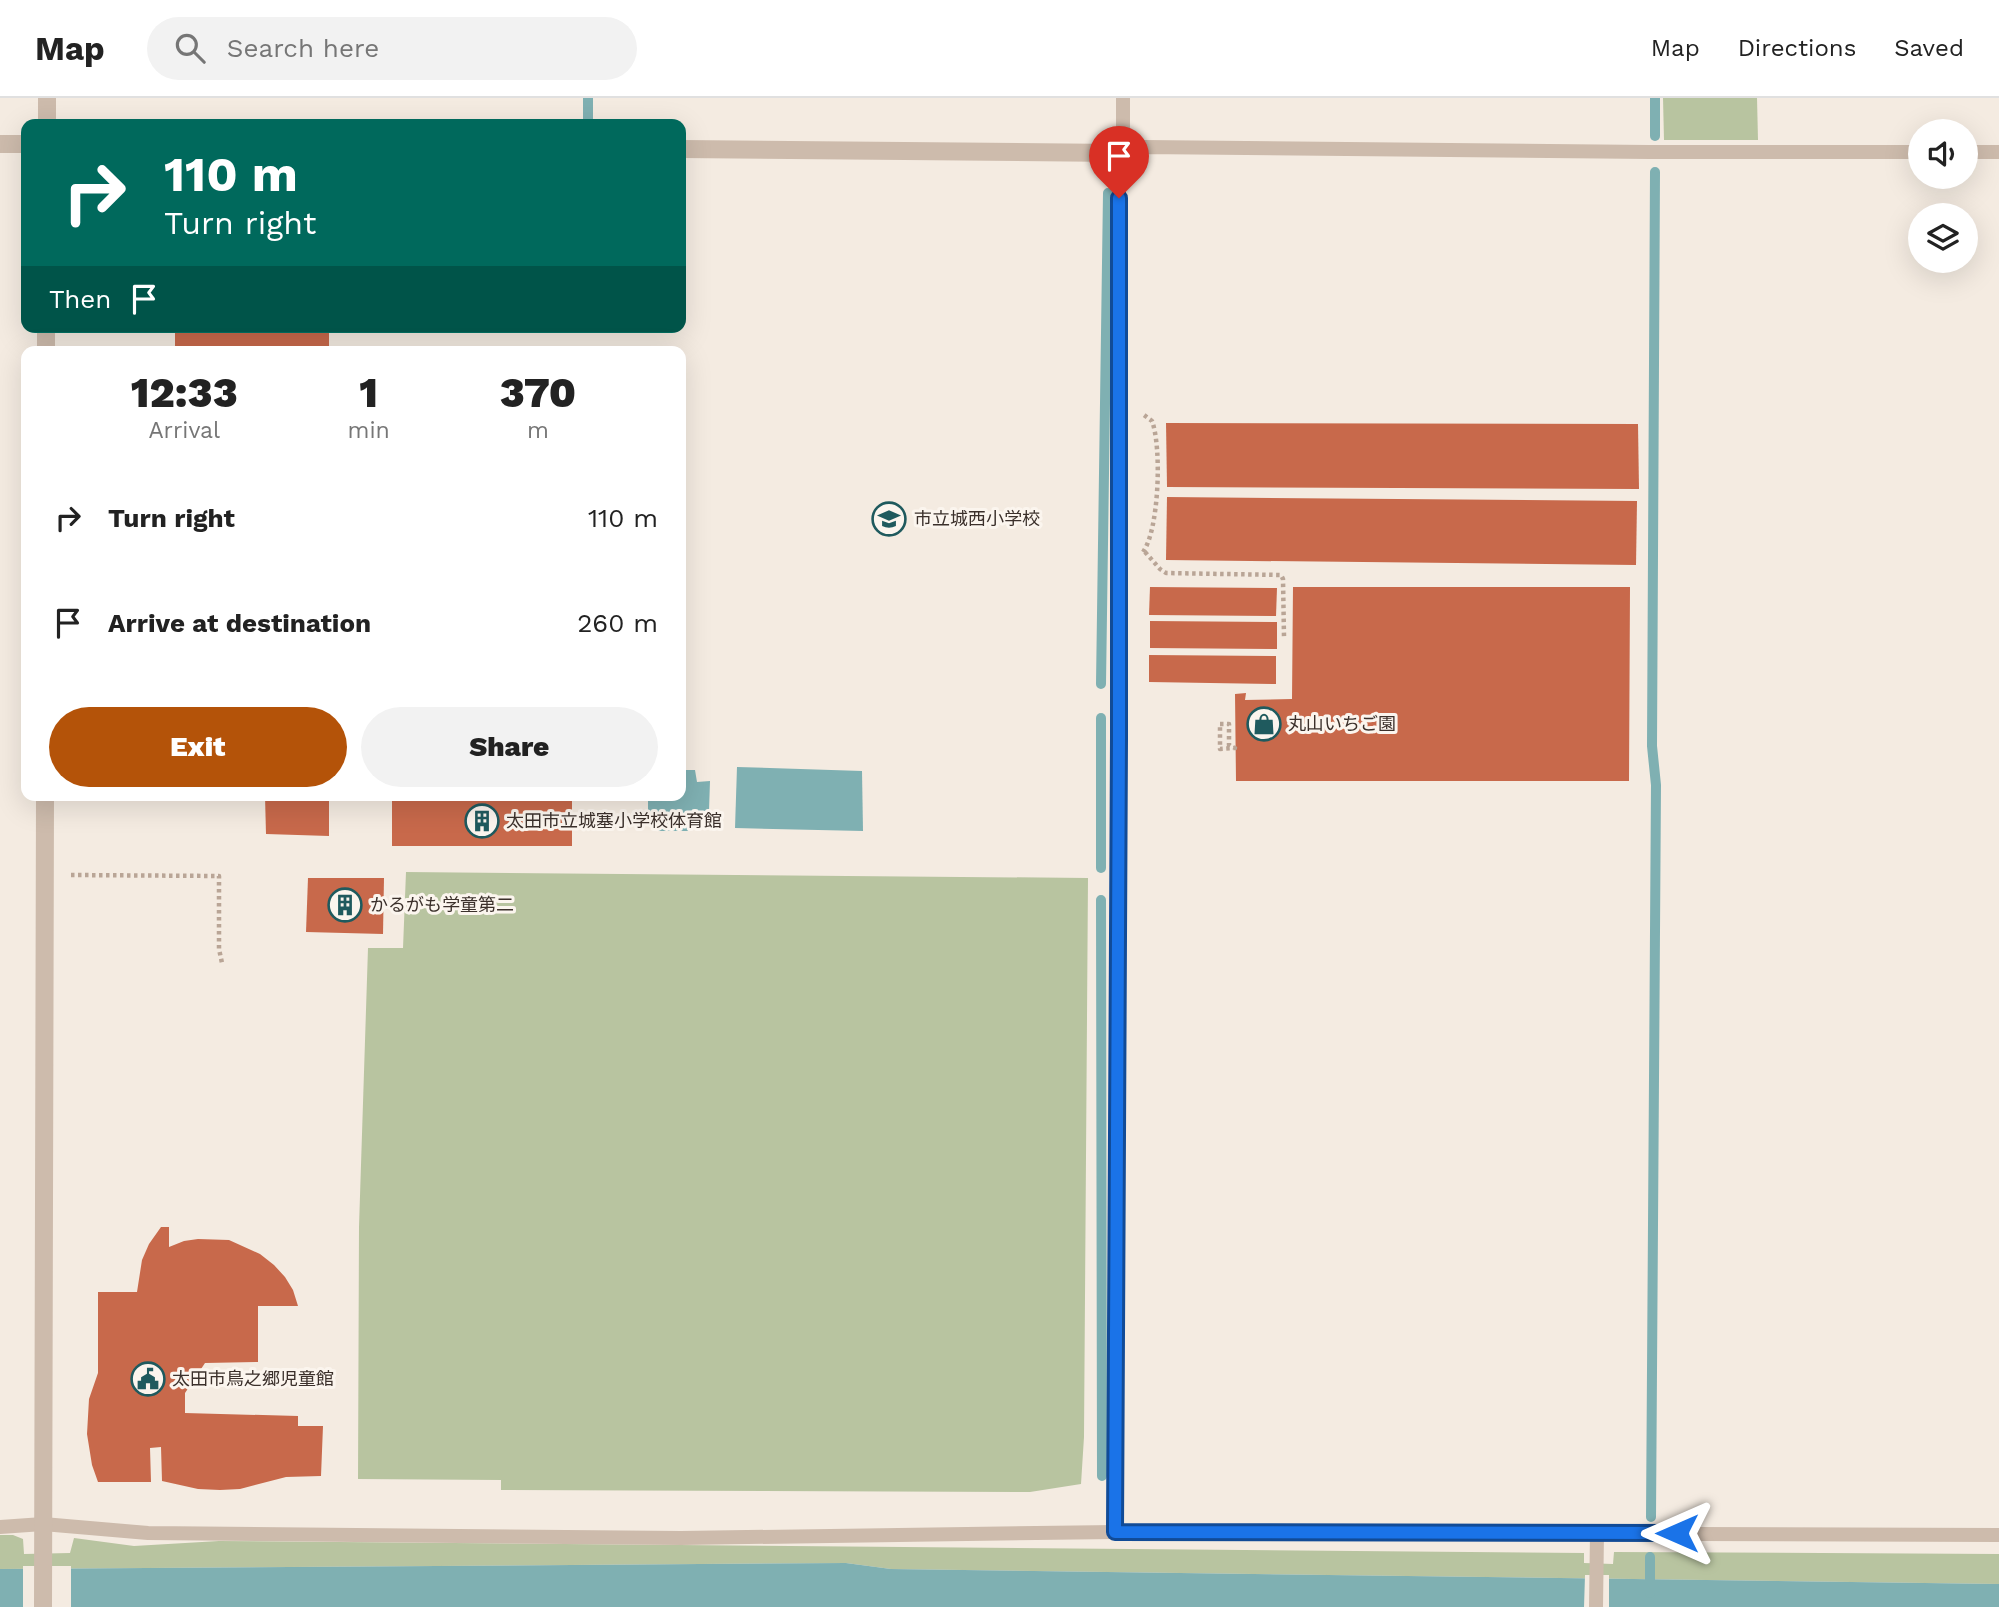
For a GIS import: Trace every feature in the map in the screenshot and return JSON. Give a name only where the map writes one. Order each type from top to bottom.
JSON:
[{"type":"street","points":[[47,98],[47,119]]},
{"type":"street","points":[[0,144],[21,144]]},
{"type":"street","points":[[686,149],[1120,153]]},
{"type":"street","points":[[43,1607],[45,801]]},
{"type":"lane","points":[[1115,1532],[1119,171],[1124,98]]},
{"type":"lane","points":[[1120,153],[1143,146],[1622,152],[1908,152]]},
{"type":"lane","points":[[1978,152],[1999,152]]},
{"type":"lane","points":[[0,1527],[43,1532],[681,1538],[1115,1532],[1596,1539],[1999,1535]]},
{"type":"lane","points":[[1596,1539],[1596,1607]]},
{"type":"path","points":[[1119,413],[1139,413],[1152,421],[1155,428],[1156,502],[1152,535],[1145,552]]},
{"type":"path","points":[[1118,558],[1145,552]]},
{"type":"path","points":[[1145,552],[1166,573],[1281,575],[1284,637]]},
{"type":"path","points":[[1220,724],[1229,724],[1229,745],[1235,748],[1220,749],[1220,724]]},
{"type":"path","points":[[67,875],[219,876],[219,949],[222,963]]},
{"type":"green space","points":[[1663,98],[1757,98],[1758,140],[1664,140]]},
{"type":"green space","points":[[406,872],[1088,878],[1084,1437],[1081,1484],[1030,1492],[501,1490],[501,1480],[358,1479],[359,1227],[368,948],[403,948]]},
{"type":"green space","points":[[0,1535],[13,1535],[23,1539],[24,1554],[70,1553],[74,1538],[134,1546],[219,1541],[1584,1553],[1584,1563],[1613,1564],[1614,1552],[1999,1554],[1999,1584],[891,1569],[846,1563],[0,1569]]},
{"type":"water","points":[[737,767],[862,771],[863,831],[735,828]]},
{"type":"water","points":[[686,770],[695,770],[697,782],[710,781],[709,811],[692,821],[688,831],[657,831],[657,819],[648,817],[648,801],[686,801]]},
{"type":"water","points":[[846,1563],[891,1569],[1999,1584],[1999,1607],[0,1607],[0,1569]]},
{"type":"pier","points":[[23,1566],[71,1566],[71,1607],[23,1607]]},
{"type":"pier","points":[[1585,1575],[1609,1575],[1609,1607],[1584,1607]]},
{"type":"building","points":[[175,333],[329,333],[329,346],[175,346]]},
{"type":"building","points":[[1166,423],[1638,424],[1639,489],[1167,487]]},
{"type":"building","points":[[1167,497],[1637,501],[1636,565],[1166,560]]},
{"type":"building","points":[[1150,587],[1277,588],[1276,616],[1149,615]]},
{"type":"building","points":[[1293,587],[1630,587],[1629,781],[1236,781],[1235,694],[1246,693],[1245,700],[1292,699]]},
{"type":"building","points":[[1150,621],[1277,622],[1277,649],[1150,648]]},
{"type":"building","points":[[1149,655],[1276,656],[1276,684],[1149,682]]},
{"type":"building","points":[[265,801],[329,801],[329,836],[266,834]]},
{"type":"building","name":"太田市立城塞小学校体育館","points":[[392,801],[572,801],[572,846],[392,846]]},
{"type":"building","name":"かるがも学童第二","points":[[308,878],[384,878],[383,934],[306,932]]},
{"type":"building","points":[[161,1227],[169,1227],[169,1247],[198,1239],[229,1240],[260,1254],[285,1277],[298,1306],[258,1306],[258,1362],[205,1363],[185,1393],[185,1413],[298,1416],[298,1426],[323,1426],[321,1476],[286,1477],[240,1489],[198,1489],[162,1481],[161,1447],[150,1448],[151,1482],[98,1482],[87,1434],[89,1399],[98,1373],[98,1292],[137,1292],[142,1260]]},
{"type":"waterway","points":[[588,98],[588,119]]},
{"type":"waterway","points":[[1655,98],[1655,136]]},
{"type":"waterway","points":[[1651,1517],[1656,785],[1652,746],[1655,172]]},
{"type":"waterway","points":[[1101,684],[1108,193]]},
{"type":"waterway","points":[[1101,718],[1101,868]]},
{"type":"waterway","points":[[1101,900],[1102,1476]]},
{"type":"waterway","points":[[1650,1557],[1650,1593]]},
{"type":"place","name":"市立城西小学校","points":[[889,519]]},
{"type":"place","name":"丸山いちご園","points":[[1264,724]]},
{"type":"place","name":"太田市立城塞小学校体育館","points":[[482,821]]},
{"type":"place","name":"かるがも学童第二","points":[[345,905]]},
{"type":"place","name":"太田市鳥之郷児童館","points":[[148,1379]]},
{"type":"route","points":[[1119,198],[1115,1532],[1677,1533]]}]
